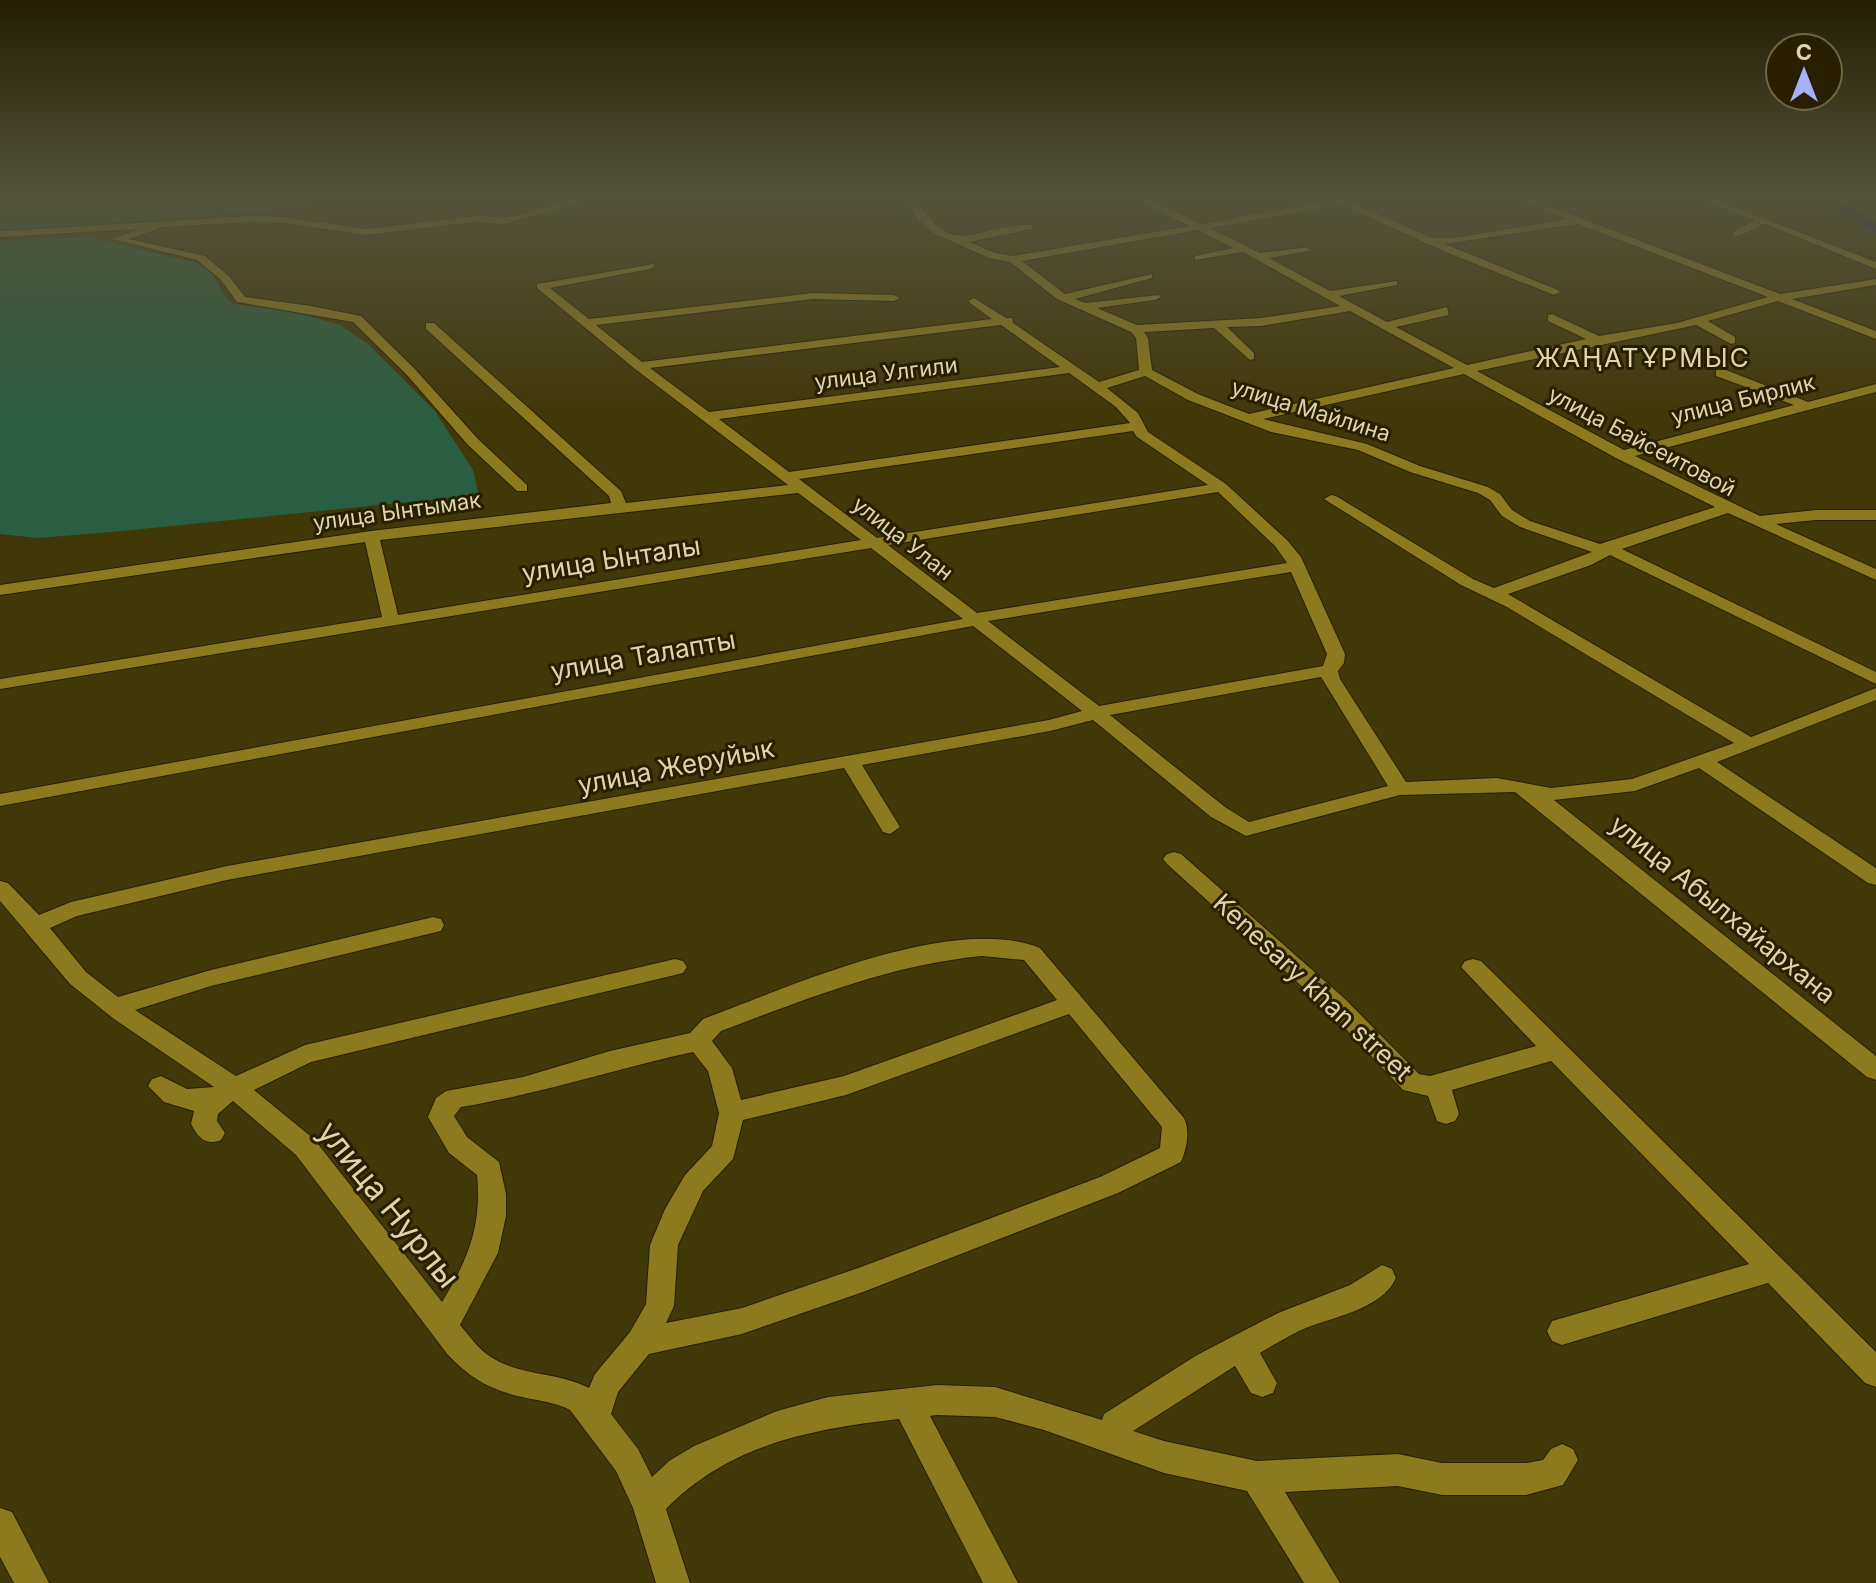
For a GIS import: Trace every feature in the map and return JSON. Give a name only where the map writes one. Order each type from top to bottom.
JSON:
[{"type":"street","points":[[218,272],[241,300],[311,309],[357,319],[410,371],[473,442],[522,488]]},
{"type":"street","name":"улица Улан","points":[[613,272],[541,286],[639,366],[1097,714],[1218,812],[1246,829],[1400,789]]},
{"type":"street","points":[[1028,272],[1064,298],[1135,329],[1288,319],[1398,296]]},
{"type":"street","name":"улица Байсеитовой","points":[[1292,272],[1327,295],[1463,370],[1725,509],[1760,521],[1876,575]]},
{"type":"street","points":[[1506,272],[1554,292]]},
{"type":"street","points":[[1715,272],[1876,335]]},
{"type":"street","points":[[1064,298],[1148,276]]},
{"type":"street","points":[[1250,418],[1348,390],[1463,370],[1709,318],[1781,297],[1876,282]]},
{"type":"street","points":[[1327,295],[1393,283]]},
{"type":"street","points":[[586,323],[813,296],[894,298]]},
{"type":"street","points":[[1081,307],[1155,297]]},
{"type":"street","points":[[974,301],[1008,321],[1121,404],[1142,434],[1221,487],[1274,535],[1293,557],[1336,654],[1335,663],[1329,670],[1400,789],[1497,784],[1520,786],[1534,794],[1635,785],[1876,693]]},
{"type":"street","points":[[1384,326],[1434,317],[1445,313],[1443,309]]},
{"type":"street","points":[[1552,318],[1598,340]]},
{"type":"street","points":[[1709,318],[1731,340]]},
{"type":"street","points":[[639,366],[1008,321]]},
{"type":"street","points":[[1217,325],[1250,356]]},
{"type":"street","points":[[430,326],[616,494],[619,504],[613,509]]},
{"type":"street","points":[[1097,387],[1146,372],[1142,338],[1135,329]]},
{"type":"street","name":"улица Улгили","points":[[706,417],[1071,369]]},
{"type":"street","name":"улица Майлина","points":[[1146,372],[1193,397],[1276,429],[1362,447],[1415,469],[1483,490],[1495,497],[1507,513],[1525,524],[1598,549],[1612,550],[1876,679]]},
{"type":"street","points":[[1721,373],[1805,405]]},
{"type":"street","name":"улица Бирлик","points":[[1621,455],[1876,388]]},
{"type":"street","points":[[785,477],[1137,426]]},
{"type":"street","name":"улица Ынталы","points":[[4,683],[1221,487]]},
{"type":"street","name":"улица Ынтымак","points":[[0,590],[371,536],[802,488]]},
{"type":"street","points":[[1331,499],[1467,582],[1493,594],[1748,743]]},
{"type":"street","points":[[1493,594],[1585,562],[1612,550],[1615,544],[1725,509]]},
{"type":"street","points":[[1760,521],[1816,515],[1876,515]]},
{"type":"street","points":[[371,536],[391,619]]},
{"type":"street","name":"улица Талапты","points":[[0,800],[975,622],[998,615],[1296,566]]},
{"type":"street","name":"улица Жеруйык","points":[[36,926],[71,910],[227,873],[850,761],[1329,670]]},
{"type":"street","points":[[1700,760],[1876,878]]},
{"type":"street","points":[[850,761],[890,827]]},
{"type":"street","name":"улица Абылхайархана","points":[[1534,794],[1876,1070]]},
{"type":"street","name":"Kenesary khan street","points":[[1174,859],[1336,1004],[1412,1083],[1421,1087],[1434,1085],[1553,1051]]},
{"type":"street","name":"улица Нурлы","points":[[0,888],[78,978],[305,1147],[443,1326],[481,1368],[518,1382],[564,1391],[581,1400],[627,1460],[648,1504],[673,1583]]},
{"type":"street","points":[[114,1007],[140,996],[225,974],[433,925]]},
{"type":"street","points":[[443,1326],[475,1275],[492,1234],[495,1199],[490,1170],[458,1145],[441,1117],[445,1105],[455,1098],[523,1087],[610,1061],[698,1041],[712,1025],[869,970],[944,949],[1022,950],[1032,954],[1175,1125],[1172,1154],[1109,1185],[863,1279],[742,1321],[640,1342]]},
{"type":"street","points":[[212,1133],[204,1124],[209,1105],[305,1054],[675,967]]},
{"type":"street","points":[[1473,967],[1876,1373]]},
{"type":"street","points":[[732,1113],[846,1085],[1072,1004]]},
{"type":"street","points":[[594,1417],[606,1384],[640,1342],[660,1306],[664,1245],[694,1183],[724,1151],[732,1113],[720,1068],[698,1041]]},
{"type":"street","points":[[1434,1085],[1441,1093],[1446,1114]]},
{"type":"street","points":[[161,1086],[185,1101],[204,1102],[229,1093]]},
{"type":"street","points":[[1562,1331],[1774,1269]]},
{"type":"street","points":[[1112,1438],[1115,1425],[1135,1409],[1208,1365],[1241,1350],[1288,1322],[1360,1294],[1382,1278]]},
{"type":"street","points":[[1241,1350],[1262,1383]]},
{"type":"street","points":[[906,1402],[1001,1583]]},
{"type":"street","points":[[648,1504],[680,1472],[705,1457],[777,1426],[828,1412],[906,1402],[995,1402],[1164,1457],[1257,1477],[1398,1470],[1442,1479],[1526,1479],[1552,1474],[1562,1460]]},
{"type":"street","points":[[1257,1477],[1323,1583]]},
{"type":"street","points":[[0,1524],[32,1583]]},
{"type":"green space","points":[[0,272],[211,272],[233,304],[290,311],[340,325],[368,344],[435,411],[473,470],[479,495],[112,532],[38,538],[0,534]]},
{"type":"district","name":"ЖАҢАТҰРМЫС","points":[[1643,357]]}]
